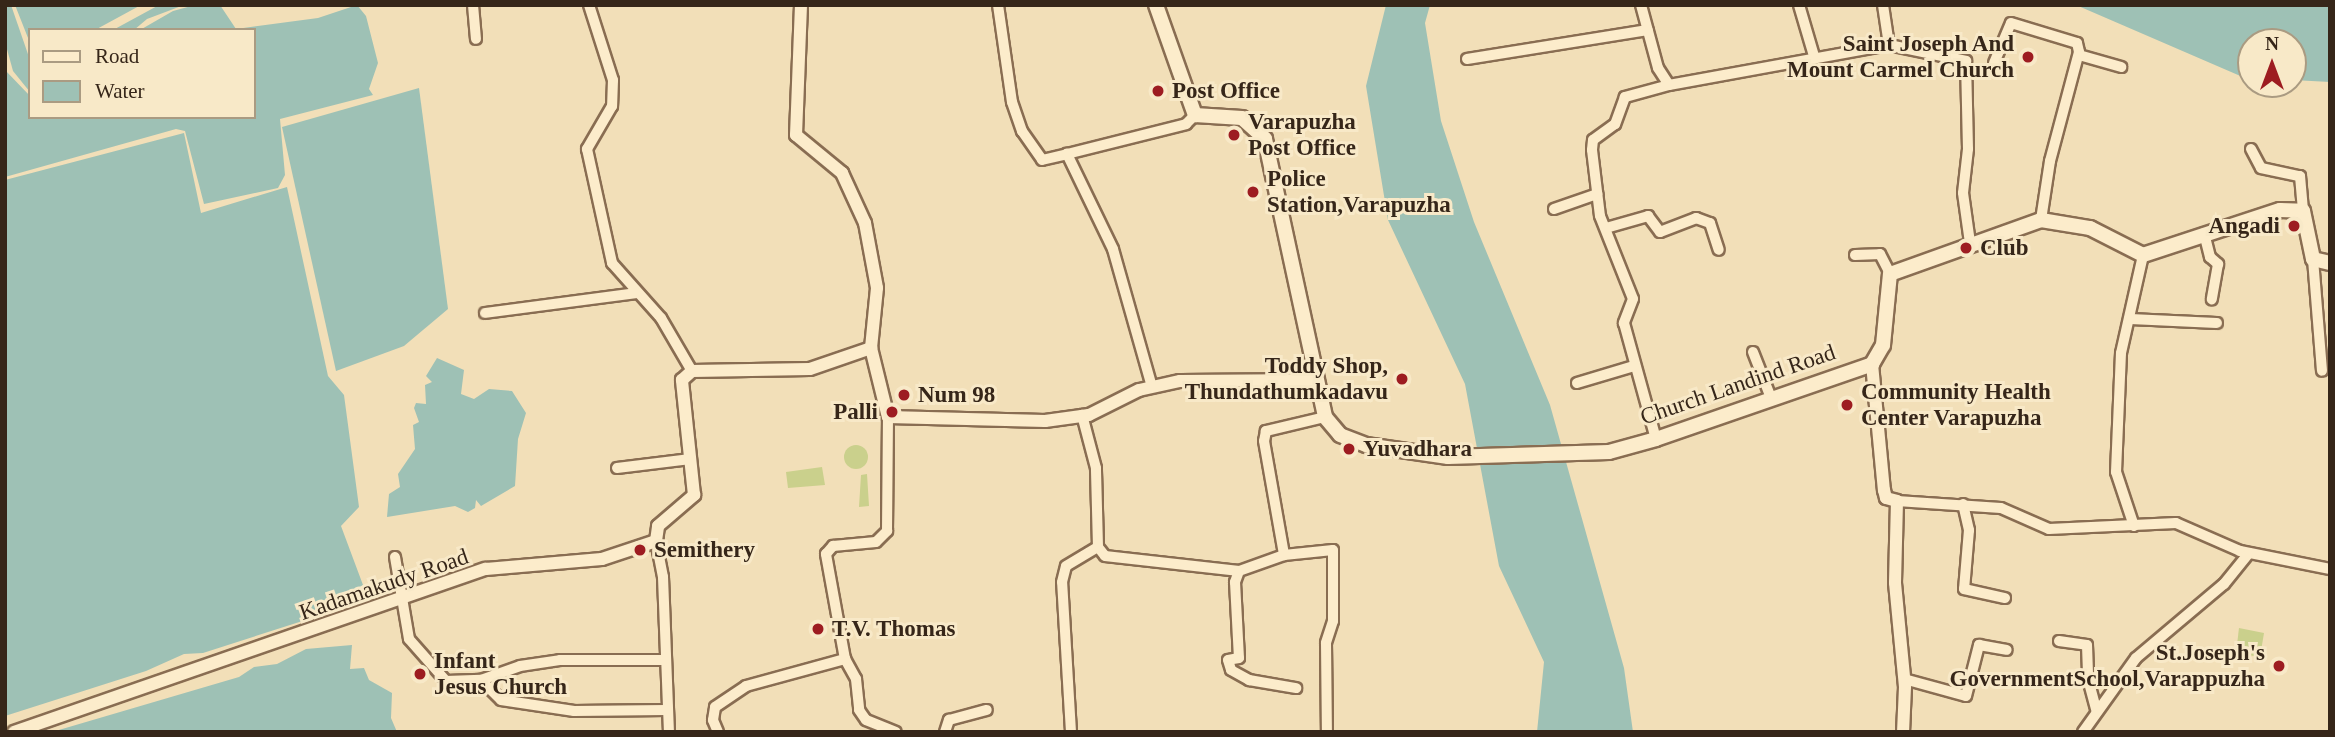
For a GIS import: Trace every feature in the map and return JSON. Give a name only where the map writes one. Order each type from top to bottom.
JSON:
[{"type":"main road","points":[[1156,5],[1195,115],[1242,118],[1265,139],[1325,417]]},
{"type":"main road","points":[[1891,274],[1970,243],[2041,220],[2090,228],[2143,255],[2280,210],[2303,211],[2313,259],[2330,263]]},
{"type":"main road","name":"Church Landind Road","points":[[1325,417],[1340,435],[1366,445],[1448,457],[1609,452],[1656,439],[1872,364],[1883,345],[1891,274]]},
{"type":"street","points":[[472,5],[476,39]]},
{"type":"street","points":[[589,5],[613,80],[612,106],[587,149],[612,263],[661,318],[692,371]]},
{"type":"street","points":[[801,5],[796,135],[842,173],[858,201],[877,288],[871,348],[888,417],[887,531],[876,542],[833,546],[826,554],[845,659],[856,679],[859,710],[866,720],[896,732]]},
{"type":"street","points":[[998,5],[1013,102],[1022,131],[1042,160],[1186,124],[1195,115]]},
{"type":"street","points":[[1641,5],[1658,68],[1669,85]]},
{"type":"street","points":[[1799,5],[1815,56]]},
{"type":"street","points":[[1882,5],[1889,45]]},
{"type":"street","points":[[1994,63],[2011,23],[2077,43],[2079,55],[2050,161],[2041,220]]},
{"type":"street","points":[[1467,60],[1648,30]]},
{"type":"street","points":[[1656,439],[1623,323],[1633,299],[1606,228],[1597,194],[1593,140],[1615,124],[1625,97],[1669,85],[1815,56],[1889,45],[1965,61],[1968,149],[1963,193],[1970,243]]},
{"type":"street","points":[[2079,55],[2121,66]]},
{"type":"street","points":[[2251,149],[2261,168],[2300,176],[2303,211]]},
{"type":"street","points":[[1067,153],[1113,249],[1152,387]]},
{"type":"street","points":[[1553,209],[1597,194]]},
{"type":"street","points":[[1606,228],[1648,216],[1660,232],[1696,218],[1710,223],[1720,250]]},
{"type":"street","points":[[2204,233],[2210,257],[2218,264],[2213,299]]},
{"type":"street","points":[[1855,255],[1880,254],[1891,274]]},
{"type":"street","points":[[2134,526],[2116,472],[2121,353],[2143,255]]},
{"type":"street","points":[[2313,259],[2322,371]]},
{"type":"street","points":[[485,313],[636,293]]},
{"type":"street","points":[[2130,318],[2217,323]]},
{"type":"street","points":[[669,732],[664,660],[663,577],[656,541],[658,526],[694,495],[682,380],[692,371],[810,369],[859,349],[871,348]]},
{"type":"street","points":[[1753,352],[1771,398]]},
{"type":"street","points":[[1872,364],[1886,498],[2001,508],[2049,529],[2176,523],[2249,553],[2330,569]]},
{"type":"street","points":[[1577,383],[1634,366]]},
{"type":"street","points":[[888,417],[1045,421],[1082,415],[1152,387],[1180,381],[1316,380]]},
{"type":"street","points":[[1082,415],[1096,468],[1098,547],[1105,556],[1239,570],[1284,555],[1333,550],[1333,621],[1326,643],[1327,732]]},
{"type":"street","points":[[1284,555],[1270,491],[1266,431],[1325,417]]},
{"type":"street","points":[[617,468],[690,459]]},
{"type":"street","points":[[1897,501],[1895,583],[1904,679],[1903,732]]},
{"type":"street","points":[[1963,505],[1969,530],[1964,589],[2005,598]]},
{"type":"street","name":"Kadamakudy Road","points":[[14,732],[486,569],[602,559],[656,541]]},
{"type":"street","points":[[1071,732],[1062,582],[1066,566],[1098,547]]},
{"type":"street","points":[[2082,732],[2136,658],[2224,584],[2249,553]]},
{"type":"street","points":[[395,557],[405,599],[409,639],[446,681],[481,680],[520,666],[560,660],[664,660]]},
{"type":"street","points":[[1239,570],[1235,582],[1239,658],[1228,660],[1231,670],[1249,680],[1296,688]]},
{"type":"street","points":[[2059,641],[2087,645],[2097,712]]},
{"type":"street","points":[[1904,679],[1966,696],[1979,645],[2007,650]]},
{"type":"street","points":[[718,732],[713,720],[715,707],[746,685],[845,659]]},
{"type":"street","points":[[481,680],[500,700],[574,711],[666,710]]},
{"type":"street","points":[[945,732],[949,720],[987,710]]},
{"type":"green space","points":[[856,445],[867,452],[868,457],[861,468],[856,469],[845,462],[844,457],[851,446]]},
{"type":"green space","points":[[822,467],[825,485],[788,488],[786,472]]},
{"type":"green space","points":[[867,474],[869,506],[859,507],[861,475]]},
{"type":"green space","points":[[2239,628],[2264,633],[2260,657],[2236,653]]},
{"type":"water","points":[[5,5],[11,5],[28,54],[28,90],[13,71],[5,42]]},
{"type":"water","points":[[15,5],[141,5],[99,28],[28,28],[28,38]]},
{"type":"water","points":[[159,5],[184,5],[147,19],[136,28],[117,28]]},
{"type":"water","points":[[195,5],[220,5],[235,28],[143,28],[173,11]]},
{"type":"water","points":[[357,5],[366,16],[378,63],[369,89],[373,95],[280,119],[285,175],[278,188],[204,204],[185,131],[176,129],[5,177],[5,70],[28,94],[28,119],[256,119],[256,28],[243,28],[318,18]]},
{"type":"water","points":[[1386,5],[1430,5],[1425,23],[1441,121],[1474,222],[1550,405],[1624,668],[1633,732],[1537,732],[1544,662],[1499,566],[1465,384],[1388,220],[1366,86]]},
{"type":"water","points":[[2076,5],[2330,5],[2330,82],[2307,81],[2307,28],[2237,28],[2237,75]]},
{"type":"water","points":[[419,88],[448,309],[404,346],[336,371],[282,127]]},
{"type":"water","points":[[184,133],[201,213],[287,187],[328,376],[344,395],[359,507],[341,526],[363,585],[340,609],[203,653],[184,654],[146,671],[5,716],[5,180]]},
{"type":"water","points":[[437,358],[464,370],[461,394],[474,399],[489,389],[512,391],[526,413],[518,439],[515,486],[481,506],[476,500],[475,508],[468,512],[455,506],[387,517],[389,494],[400,487],[398,474],[415,449],[413,425],[419,422],[414,408],[416,403],[426,404],[425,385],[432,382],[426,376]]},
{"type":"water","points":[[352,645],[350,669],[364,668],[369,680],[392,693],[391,718],[397,732],[52,732],[239,677],[254,667],[277,664],[306,649]]},
{"type":"place","name":"Saint Joseph And Mount Carmel Church","points":[[2028,57]]},
{"type":"place","name":"Post Office","points":[[1158,91]]},
{"type":"place","name":"Varapuzha Post Office","points":[[1234,135]]},
{"type":"place","name":"Police Station,Varapuzha","points":[[1253,192]]},
{"type":"place","name":"Angadi","points":[[2294,226]]},
{"type":"place","name":"Club","points":[[1966,248]]},
{"type":"place","name":"Toddy Shop, Thundathumkadavu","points":[[1402,379]]},
{"type":"place","name":"Num 98","points":[[904,395]]},
{"type":"place","name":"Community Health Center Varapuzha","points":[[1847,405]]},
{"type":"place","name":"Palli","points":[[892,412]]},
{"type":"place","name":"Yuvadhara","points":[[1349,449]]},
{"type":"place","name":"Semithery","points":[[640,550]]},
{"type":"place","name":"T.V. Thomas","points":[[818,629]]},
{"type":"place","name":"St.Joseph's GovernmentSchool,Varappuzha","points":[[2279,666]]},
{"type":"place","name":"Infant Jesus Church","points":[[420,674]]}]
